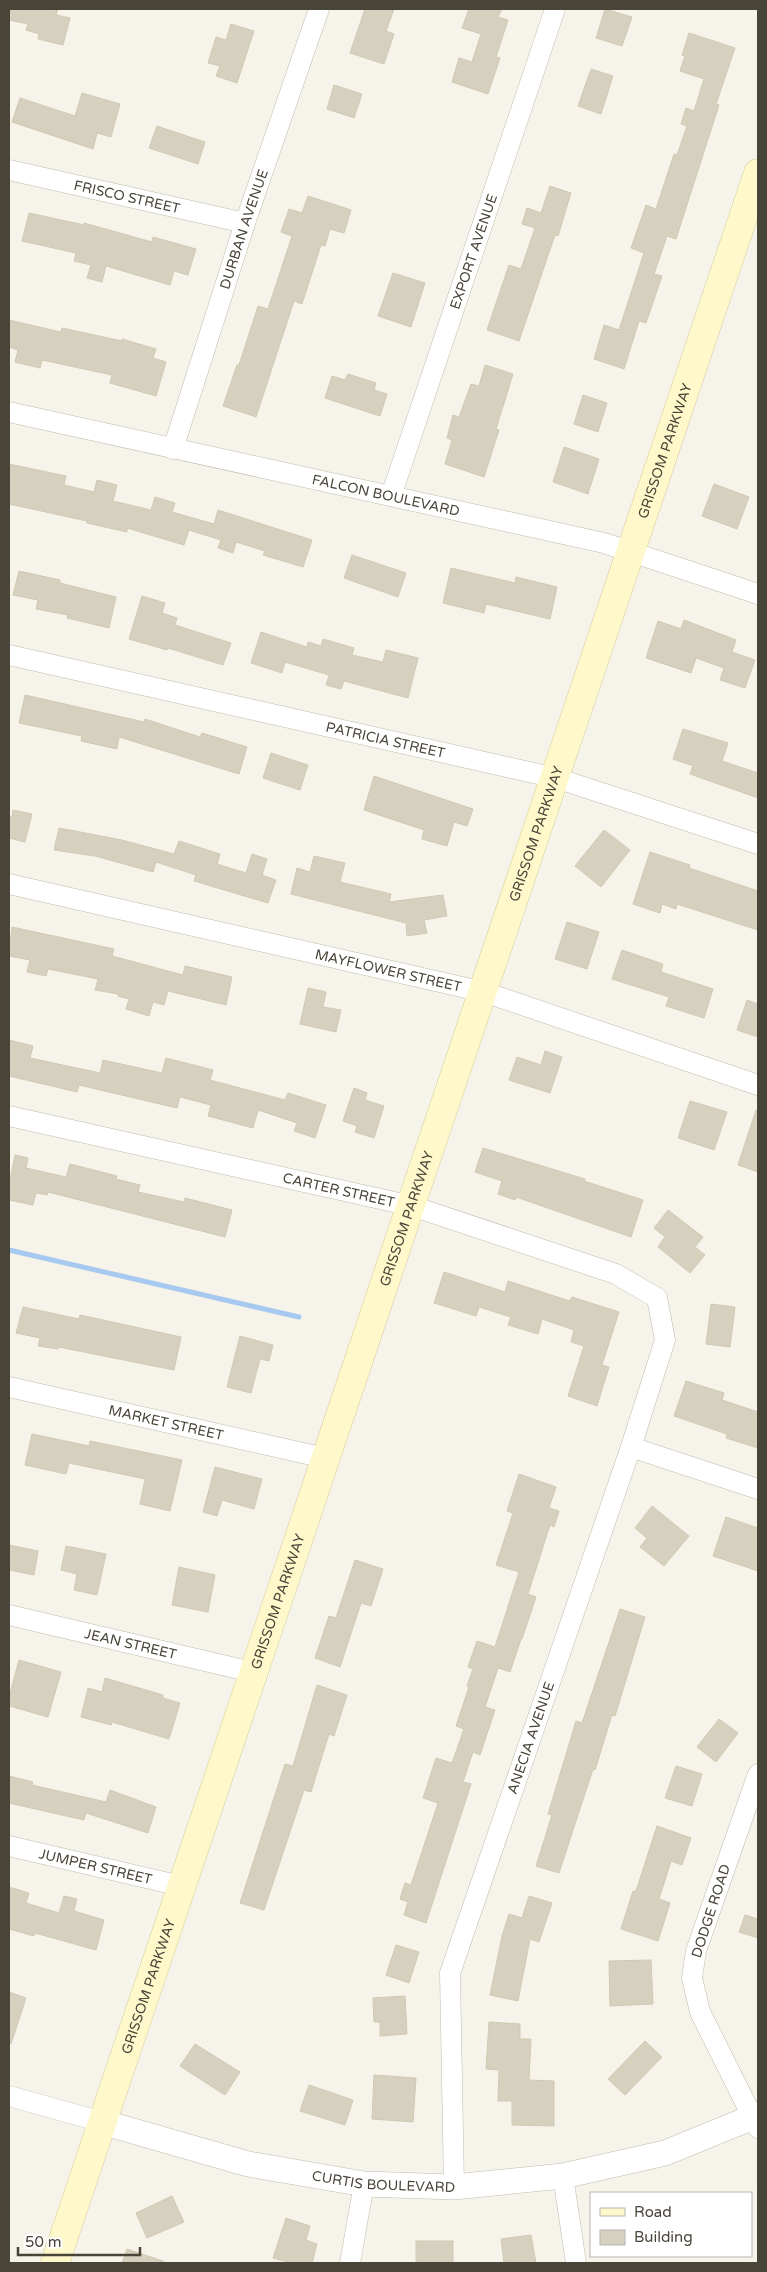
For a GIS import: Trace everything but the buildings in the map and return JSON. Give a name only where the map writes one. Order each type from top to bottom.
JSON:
[{"type":"main road","name":"GRISSOM PARKWAY","points":[[54,2263],[252,1672],[412,1206],[758,173]]},
{"type":"street","name":"DURBAN AVENUE","points":[[173,450],[245,223],[319,9]]},
{"type":"street","name":"EXPORT AVENUE","points":[[391,496],[555,9]]},
{"type":"street","name":"FRISCO STREET","points":[[9,170],[245,223]]},
{"type":"street","name":"FALCON BOULEVARD","points":[[9,412],[632,551],[758,594]]},
{"type":"street","name":"PATRICIA STREET","points":[[9,655],[556,778],[758,844]]},
{"type":"street","name":"MAYFLOWER STREET","points":[[9,884],[484,992],[758,1085]]},
{"type":"street","name":"CARTER STREET","points":[[9,1116],[412,1206],[616,1274],[657,1298]]},
{"type":"street","name":"ANECIA AVENUE","points":[[454,2187],[450,1973],[631,1447],[665,1340],[657,1298]]},
{"type":"street","name":"MARKET STREET","points":[[9,1387],[325,1458]]},
{"type":"street","points":[[631,1447],[758,1490]]},
{"type":"street","name":"JEAN STREET","points":[[9,1615],[252,1672]]},
{"type":"street","name":"DODGE ROAD","points":[[757,2120],[700,2012],[692,1978],[696,1951],[758,1774]]},
{"type":"street","name":"JUMPER STREET","points":[[9,1846],[181,1886]]},
{"type":"street","name":"CURTIS BOULEVARD","points":[[9,2096],[248,2164],[364,2184],[454,2187],[563,2176],[665,2153],[757,2120]]},
{"type":"street","points":[[563,2176],[576,2263]]},
{"type":"street","points":[[350,2263],[364,2184]]},
{"type":"waterway","points":[[9,1250],[299,1317]]}]
